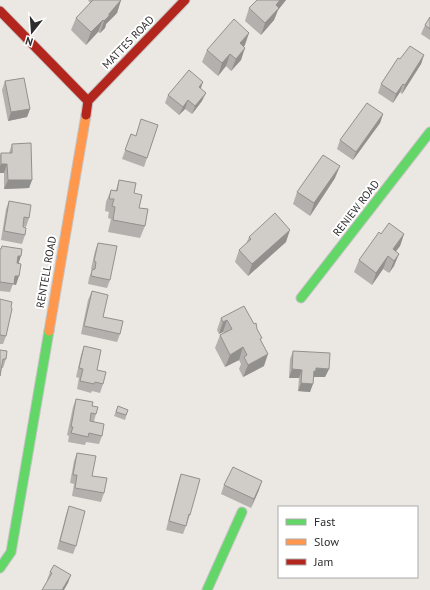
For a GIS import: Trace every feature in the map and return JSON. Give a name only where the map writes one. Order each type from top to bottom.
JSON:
[{"type":"street","name":"MATTES ROAD","points":[[88,101],[185,0]]},
{"type":"street","points":[[0,10],[88,101]]},
{"type":"street","name":"RENTELL ROAD","points":[[0,568],[11,552],[88,101]]},
{"type":"street","name":"RENIEW ROAD","points":[[301,298],[430,132]]},
{"type":"street","points":[[207,590],[242,512]]},
{"type":"building","points":[[93,0],[121,0],[109,16],[91,32],[76,18]]},
{"type":"building","points":[[257,0],[280,0],[276,5],[279,8],[265,23],[249,8]]},
{"type":"building","points":[[430,17],[430,29],[425,25]]},
{"type":"building","points":[[234,19],[249,33],[240,43],[245,48],[236,59],[230,54],[222,63],[207,50]]},
{"type":"building","points":[[410,46],[424,55],[405,85],[403,84],[396,94],[381,84],[398,58],[400,59]]},
{"type":"building","points":[[189,70],[203,82],[199,87],[206,93],[195,106],[188,100],[183,107],[168,95]]},
{"type":"building","points":[[24,78],[30,109],[11,112],[5,81]]},
{"type":"building","points":[[367,103],[383,114],[356,152],[340,140]]},
{"type":"building","points":[[141,119],[158,125],[147,158],[125,150],[131,134],[136,136]]},
{"type":"building","points":[[31,143],[32,180],[8,180],[7,164],[1,164],[1,153],[12,153],[12,144]]},
{"type":"building","points":[[323,155],[340,166],[314,203],[297,192]]},
{"type":"building","points":[[119,180],[136,183],[134,193],[142,195],[139,208],[148,209],[145,226],[113,220],[115,207],[112,206],[114,199],[109,199],[111,190],[117,191]]},
{"type":"building","points":[[9,201],[31,205],[29,218],[24,217],[23,227],[26,228],[25,235],[4,231]]},
{"type":"building","points":[[275,213],[290,230],[252,264],[239,250],[251,239],[249,237]]},
{"type":"building","points":[[389,223],[404,234],[393,249],[399,254],[394,261],[388,256],[376,273],[359,260],[379,232],[381,234]]},
{"type":"building","points":[[98,243],[117,246],[110,280],[91,276],[92,270],[95,269],[96,262],[94,261]]},
{"type":"building","points":[[2,246],[22,249],[21,256],[18,256],[17,263],[21,264],[19,276],[15,276],[14,284],[0,282],[0,249]]},
{"type":"building","points":[[92,291],[108,295],[103,317],[123,321],[120,334],[84,326]]},
{"type":"building","points":[[0,299],[12,302],[12,309],[6,336],[0,335]]},
{"type":"building","points":[[244,306],[254,324],[256,323],[257,329],[262,338],[260,339],[268,354],[248,365],[244,357],[247,355],[243,347],[230,355],[220,335],[232,329],[227,320],[223,322],[221,318]]},
{"type":"building","points":[[84,346],[101,350],[97,370],[106,372],[103,384],[80,381],[83,369],[79,368]]},
{"type":"building","points":[[0,350],[7,351],[6,359],[3,359],[0,376]]},
{"type":"building","points":[[293,351],[330,353],[329,369],[316,368],[316,371],[314,371],[313,384],[301,383],[302,370],[292,369]]},
{"type":"building","points":[[76,399],[93,402],[92,406],[98,407],[96,414],[91,413],[90,421],[104,424],[102,436],[89,433],[88,437],[71,433]]},
{"type":"building","points":[[118,406],[128,410],[126,415],[116,412]]},
{"type":"building","points":[[77,453],[96,456],[92,476],[107,478],[104,493],[75,488],[77,475],[73,475]]},
{"type":"building","points":[[233,467],[262,481],[254,499],[224,485]]},
{"type":"building","points":[[181,474],[200,479],[186,526],[169,521]]},
{"type":"building","points":[[69,506],[85,511],[76,546],[60,541]]},
{"type":"building","points":[[54,565],[71,575],[62,590],[42,590],[52,573],[50,572]]},
{"type":"traffic: fast","points":[[301,298],[430,132]]},
{"type":"traffic: fast","points":[[0,568],[11,552],[49,331]]},
{"type":"traffic: fast","points":[[207,590],[242,512]]},
{"type":"traffic: slow","points":[[49,331],[86,115]]},
{"type":"traffic: jam","points":[[88,101],[185,0]]},
{"type":"traffic: jam","points":[[0,11],[88,101],[86,115]]}]
